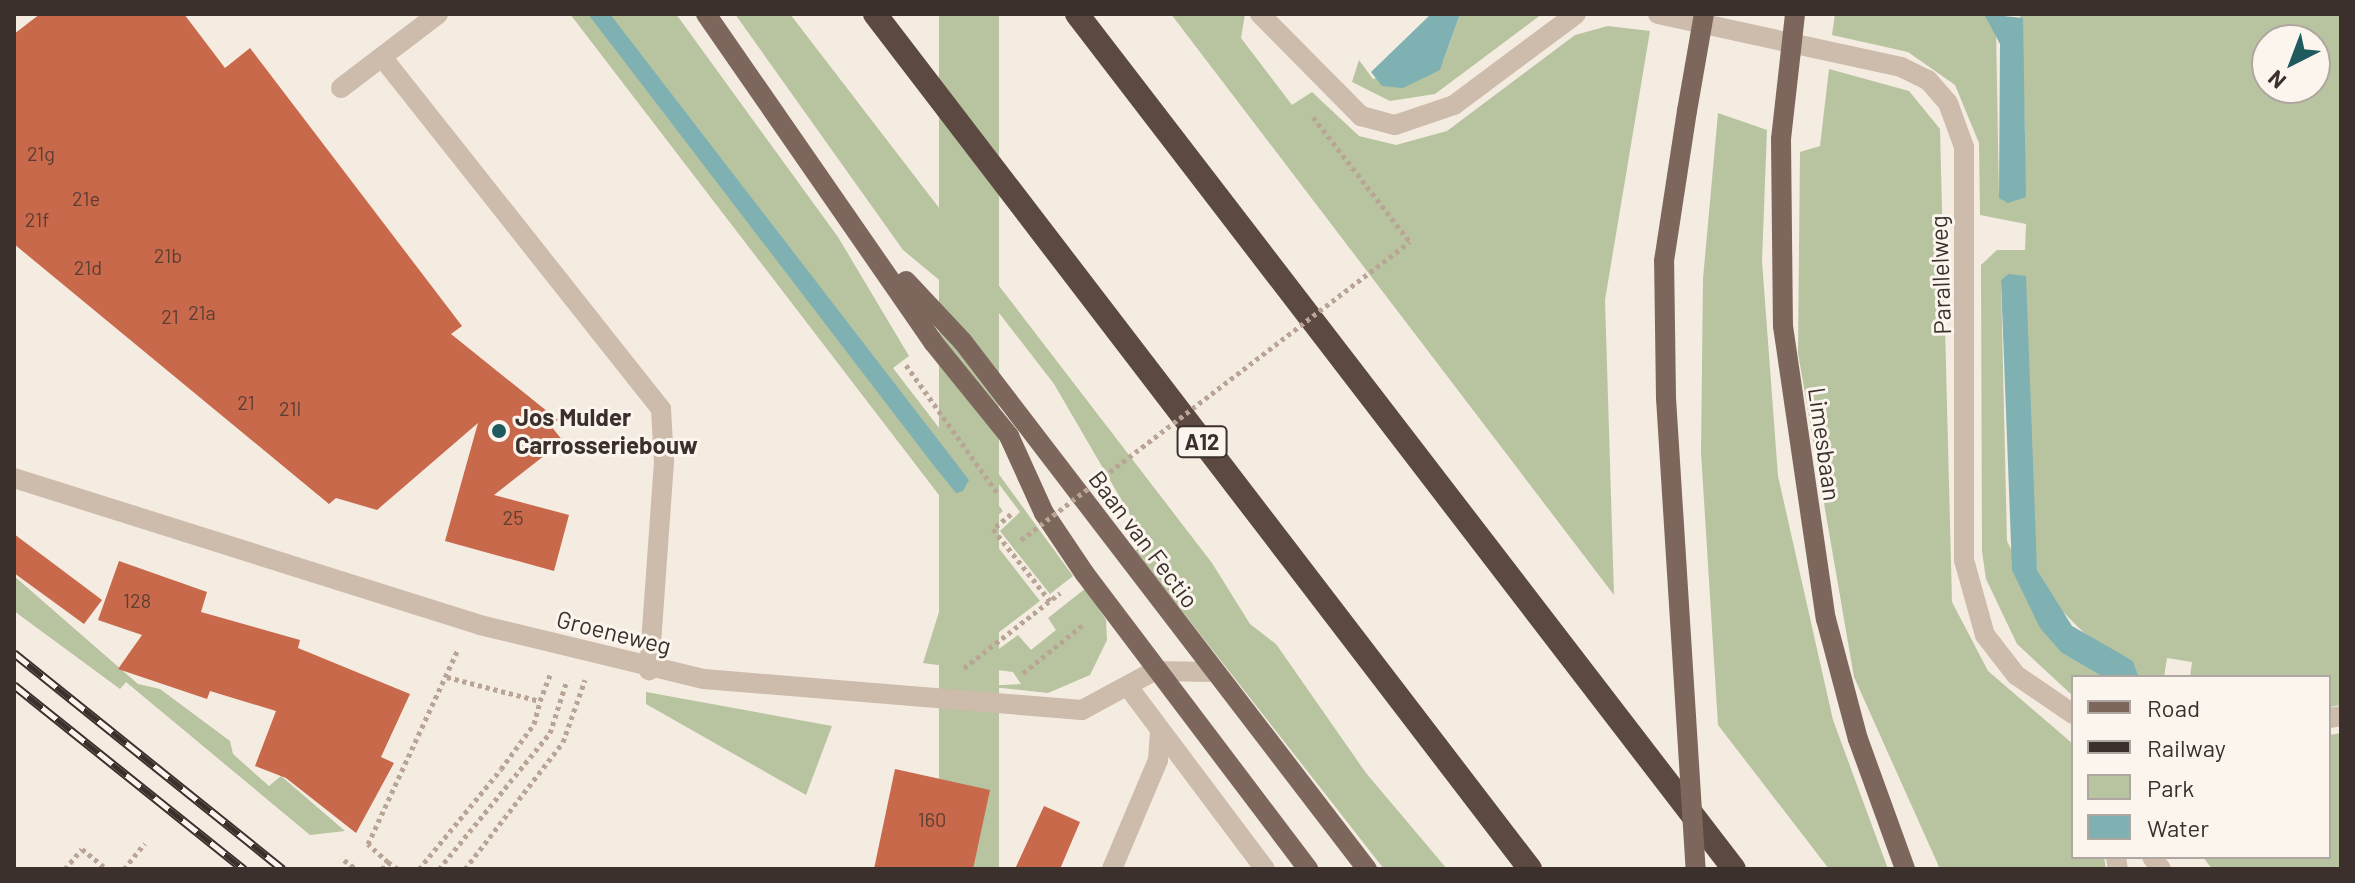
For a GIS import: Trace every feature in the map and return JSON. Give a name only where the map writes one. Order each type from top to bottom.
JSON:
[{"type":"highway","name":"A12","points":[[875,14],[1530,869]]},
{"type":"highway","points":[[1077,14],[1734,869]]},
{"type":"main road","name":"Baan van Fectio","points":[[706,14],[873,246],[933,342],[1009,436],[1044,513],[1154,671],[1308,869]]},
{"type":"main road","points":[[1696,869],[1666,398],[1664,261],[1704,14]]},
{"type":"main road","name":"Limesbaan","points":[[1795,14],[1781,139],[1783,326],[1810,524],[1858,739],[1905,869]]},
{"type":"main road","name":"Baan van Fectio","points":[[873,246],[963,342],[1367,869]]},
{"type":"street","points":[[341,88],[438,14]]},
{"type":"street","points":[[1260,14],[1361,116],[1395,125],[1454,105],[1576,14]]},
{"type":"street","name":"Parallelweg","points":[[1658,14],[1901,67],[1928,80],[1948,103],[1964,147],[1964,560],[1985,635],[2016,675],[2071,713]]},
{"type":"street","points":[[382,57],[661,409],[649,670]]},
{"type":"street","name":"Groeneweg","points":[[14,478],[259,559],[649,670],[1082,710],[1129,688],[1154,671]]},
{"type":"street","points":[[1154,671],[1213,672]]},
{"type":"street","points":[[1129,688],[1265,869]]},
{"type":"street","points":[[1112,869],[1158,760],[1160,731]]},
{"type":"path","points":[[1030,552],[1021,540],[1410,242],[1308,110]]},
{"type":"path","points":[[906,365],[1013,512],[993,529],[1050,601]]},
{"type":"path","points":[[1058,587],[1068,599]]},
{"type":"path","points":[[1017,678],[1087,622],[1077,610]]},
{"type":"path","points":[[398,869],[368,844],[447,677],[458,647],[444,643]]},
{"type":"path","points":[[419,869],[534,724],[546,674],[567,680],[550,733],[439,869]]},
{"type":"path","points":[[447,677],[540,701]]},
{"type":"path","points":[[465,869],[563,742],[585,682]]},
{"type":"path","points":[[124,869],[145,843]]},
{"type":"path","points":[[65,869],[82,849],[107,869]]},
{"type":"path","points":[[344,860],[356,869]]},
{"type":"path","points":[[382,869],[388,862]]},
{"type":"green space","points":[[570,14],[676,14],[838,237],[909,356],[893,368],[1003,511],[983,528],[1040,601],[953,667],[923,663],[965,529]]},
{"type":"green space","points":[[735,14],[790,14],[1212,563],[1250,624],[1276,644],[1366,773],[1447,869],[1384,869],[1135,551],[1146,542],[1054,384],[986,296],[972,307],[903,250]]},
{"type":"green space","points":[[939,14],[999,14],[999,869],[939,869]]},
{"type":"green space","points":[[1171,14],[1245,14],[1241,38],[1292,105],[1312,92],[1359,136],[1396,145],[1447,131],[1575,35],[1608,26],[1650,31],[1605,300],[1614,595]]},
{"type":"green space","points":[[1460,14],[1542,14],[1435,94],[1390,101],[1352,82],[1359,60],[1373,79],[1443,62]]},
{"type":"green space","points":[[1835,14],[1984,14],[1996,27],[1999,198],[2025,130],[2020,14],[2341,14],[2341,705],[2331,707],[2331,675],[2190,675],[2192,662],[2167,658],[2164,675],[2138,675],[2133,661],[2091,640],[2055,604],[2037,570],[2008,274],[2001,280],[2007,541],[2062,653],[2100,675],[2071,675],[2071,694],[2017,644],[1986,579],[1982,551],[1981,265],[1997,250],[2025,250],[2026,224],[1980,215],[1979,143],[1955,85],[1908,52],[1832,35]]},
{"type":"green space","points":[[1829,69],[1909,91],[1940,129],[1952,602],[1988,671],[2071,742],[2071,859],[2104,859],[2106,869],[1940,869],[1854,677],[1798,353],[1800,152],[1820,146]]},
{"type":"green space","points":[[1718,113],[1767,130],[1762,261],[1778,476],[1833,720],[1888,869],[1829,869],[1718,725],[1701,452],[1703,279]]},
{"type":"green space","points":[[987,458],[1073,576],[1050,594],[1000,531],[1020,512],[982,462]]},
{"type":"green space","points":[[14,576],[138,684],[160,689],[230,741],[233,754],[269,786],[281,776],[345,831],[310,835],[126,682],[120,689],[14,611]]},
{"type":"green space","points":[[1086,588],[1106,620],[1107,640],[1090,675],[1048,693],[982,686],[1021,684],[1013,672],[974,667],[1018,635],[1031,650],[1056,630],[1048,618]]},
{"type":"green space","points":[[646,692],[832,726],[806,795],[646,704]]},
{"type":"green space","points":[[2341,733],[2341,869],[2212,869],[2204,859],[2331,859],[2331,735]]},
{"type":"water","points":[[588,14],[610,14],[969,480],[963,491],[956,493],[931,462]]},
{"type":"water","points":[[1431,14],[1460,14],[1440,70],[1403,88],[1382,86],[1371,72]]},
{"type":"water","points":[[1984,14],[2023,18],[2026,197],[2008,203],[1999,198],[2000,44]]},
{"type":"water","points":[[2008,274],[2026,276],[2037,570],[2072,626],[2133,661],[2138,675],[2100,675],[2062,653],[2040,628],[2012,570],[2001,280]]},
{"type":"building","points":[[40,14],[184,14],[225,68],[250,48],[462,326],[451,334],[558,420],[551,426],[563,441],[494,495],[569,515],[554,571],[445,541],[478,423],[377,510],[336,498],[329,504],[14,244],[14,34]]},
{"type":"building","points":[[14,534],[102,600],[84,624],[14,573]]},
{"type":"building","points":[[119,561],[207,592],[201,612],[300,640],[298,648],[410,694],[381,757],[394,763],[356,833],[286,778],[255,766],[276,711],[210,691],[207,699],[118,669],[142,635],[98,620]]},
{"type":"building","points":[[895,769],[990,790],[973,869],[874,869]]},
{"type":"building","points":[[1044,806],[1080,822],[1060,869],[1015,869]]},
{"type":"railway","points":[[14,653],[283,869]]},
{"type":"railway","points":[[14,685],[244,869]]},
{"type":"place","name":"Jos Mulder Carrosseriebouw","points":[[499,431]]}]
